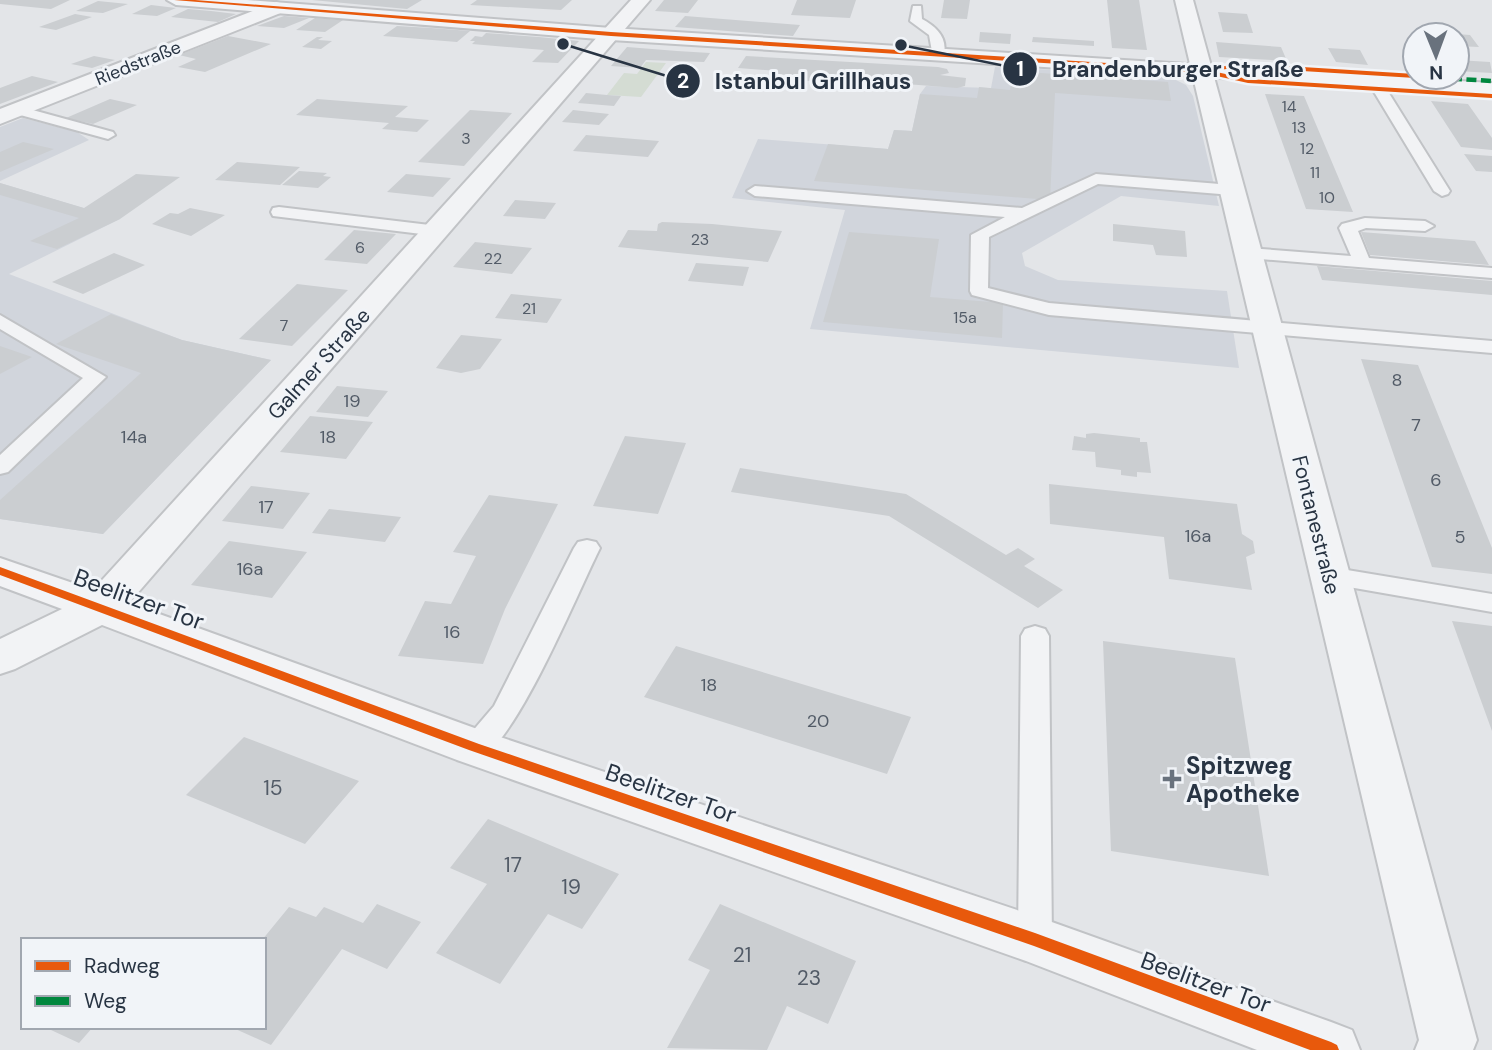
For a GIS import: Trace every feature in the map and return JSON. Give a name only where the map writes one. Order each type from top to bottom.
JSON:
[{"type":"street","points":[[176,0],[611,34],[1492,89]]},
{"type":"street","name":"Galmer Straße","points":[[0,658],[102,607],[640,0]]},
{"type":"street","name":"Fontanestraße","points":[[1184,0],[1448,1040],[1444,1050]]},
{"type":"street","name":"Riedstraße","points":[[9,114],[276,8]]},
{"type":"street","name":"Beelitzer Tor","points":[[0,571],[474,747],[1034,940],[1331,1050]]},
{"type":"lane","points":[[917,9],[916,20],[934,31],[937,37],[938,54]]},
{"type":"lane","points":[[1376,82],[1442,191]]},
{"type":"lane","points":[[9,114],[108,135]]},
{"type":"lane","points":[[1232,190],[1096,179],[980,235],[979,291],[1049,309],[1492,347]]},
{"type":"lane","points":[[755,191],[1023,213]]},
{"type":"lane","points":[[279,212],[438,231]]},
{"type":"lane","points":[[1362,262],[1348,228],[1365,223],[1426,226]]},
{"type":"lane","points":[[1248,253],[1492,273]]},
{"type":"lane","points":[[0,321],[96,377],[0,467]]},
{"type":"lane","points":[[474,747],[505,713],[587,548]]},
{"type":"lane","points":[[1329,576],[1492,603]]},
{"type":"lane","points":[[1034,940],[1035,636]]},
{"type":"shaded area","points":[[646,62],[666,63],[641,97],[607,95],[624,73],[637,74]]},
{"type":"shaded area","points":[[995,67],[1168,76],[1186,85],[1193,96],[1219,206],[1121,196],[1022,253],[1025,266],[1058,280],[1227,291],[1239,368],[810,329],[845,210],[732,198],[758,139],[888,149],[894,130],[912,131],[920,94],[926,86],[991,88]]},
{"type":"shaded area","points":[[23,118],[77,132],[89,140],[0,181],[0,127]]},
{"type":"shaded area","points":[[0,183],[120,219],[9,274],[182,340],[271,360],[103,534],[0,519]]},
{"type":"building","points":[[0,0],[70,0],[51,9],[0,4]]},
{"type":"building","points":[[312,0],[422,0],[407,9]]},
{"type":"building","points":[[477,0],[572,0],[561,10],[470,5]]},
{"type":"building","points":[[664,0],[698,0],[688,13],[655,11]]},
{"type":"building","points":[[797,0],[856,0],[850,18],[791,15]]},
{"type":"building","points":[[944,0],[970,0],[967,19],[941,18]]},
{"type":"building","points":[[1107,0],[1139,0],[1147,50],[1112,48]]},
{"type":"building","points":[[98,1],[128,4],[103,13],[76,11]]},
{"type":"building","points":[[151,5],[176,8],[157,16],[132,14]]},
{"type":"building","points":[[188,9],[236,14],[218,22],[171,17]]},
{"type":"building","points":[[1218,12],[1247,14],[1253,33],[1223,32]]},
{"type":"building","points":[[75,14],[92,17],[56,30],[39,27]]},
{"type":"building","points":[[284,16],[309,18],[284,28],[257,26]]},
{"type":"building","points":[[685,16],[800,25],[793,36],[675,27]]},
{"type":"building","points":[[315,18],[343,20],[325,32],[296,30]]},
{"type":"building","points":[[397,26],[470,31],[457,42],[383,36]]},
{"type":"building","points":[[980,32],[1011,34],[1010,44],[979,42]]},
{"type":"building","points":[[486,33],[579,41],[558,63],[532,62],[544,50],[472,44],[475,41],[470,41],[475,36],[482,37]]},
{"type":"building","points":[[228,36],[271,44],[205,72],[178,67],[196,59],[179,55]]},
{"type":"building","points":[[1471,36],[1479,47],[1471,47]]},
{"type":"building","points":[[317,37],[323,37],[318,40],[332,41],[321,49],[302,47]]},
{"type":"building","points":[[1033,37],[1094,41],[1094,46],[1032,42]]},
{"type":"building","points":[[1216,42],[1281,47],[1287,61],[1219,57]]},
{"type":"building","points":[[627,47],[710,53],[704,62],[646,60],[640,68],[611,66]]},
{"type":"building","points":[[1328,48],[1360,50],[1368,65],[1336,62]]},
{"type":"building","points":[[94,56],[115,60],[92,68],[71,64]]},
{"type":"building","points":[[746,56],[938,67],[947,69],[949,73],[940,75],[966,78],[965,86],[957,88],[813,77],[811,81],[787,80],[789,75],[775,74],[777,71],[738,68]]},
{"type":"building","points":[[1471,61],[1490,62],[1492,73],[1471,72]]},
{"type":"building","points":[[1013,71],[1168,82],[1171,101],[1055,93],[1050,200],[814,181],[828,144],[888,149],[894,130],[912,131],[920,94],[977,98],[979,87],[1010,90]]},
{"type":"building","points":[[32,76],[58,82],[0,104],[0,88]]},
{"type":"building","points":[[586,93],[621,96],[614,106],[578,103]]},
{"type":"building","points":[[1265,94],[1304,96],[1353,212],[1306,209]]},
{"type":"building","points":[[110,99],[137,105],[93,124],[66,118]]},
{"type":"building","points":[[317,99],[408,106],[395,117],[429,120],[417,132],[382,129],[389,123],[296,115]]},
{"type":"building","points":[[1431,101],[1468,104],[1492,138],[1492,150],[1461,147]]},
{"type":"building","points":[[470,110],[512,113],[464,166],[418,162]]},
{"type":"building","points":[[573,110],[609,114],[599,125],[562,122]]},
{"type":"building","points":[[586,135],[659,141],[648,157],[573,151]]},
{"type":"building","points":[[23,142],[54,149],[0,172],[0,152]]},
{"type":"building","points":[[1464,154],[1492,156],[1492,172],[1476,171]]},
{"type":"building","points":[[237,162],[300,167],[280,185],[215,180]]},
{"type":"building","points":[[299,171],[327,173],[323,176],[331,177],[318,188],[282,185]]},
{"type":"building","points":[[136,174],[180,177],[120,219],[57,249],[30,241],[79,218],[0,195],[0,183],[84,208]]},
{"type":"building","points":[[406,174],[451,178],[433,197],[387,192]]},
{"type":"building","points":[[515,200],[556,203],[545,219],[503,216]]},
{"type":"building","points":[[190,208],[225,215],[191,236],[152,224],[170,213],[178,214]]},
{"type":"building","points":[[662,222],[782,231],[768,262],[618,247],[628,230],[657,231],[658,224]]},
{"type":"building","points":[[1113,224],[1185,231],[1187,257],[1156,255],[1153,245],[1113,241]]},
{"type":"building","points":[[354,230],[396,234],[367,264],[324,260]]},
{"type":"building","points":[[849,232],[939,239],[930,297],[1003,303],[1002,338],[823,322]]},
{"type":"building","points":[[1361,232],[1475,241],[1489,265],[1370,255]]},
{"type":"building","points":[[475,242],[532,248],[512,274],[453,267]]},
{"type":"building","points":[[114,253],[145,265],[83,294],[52,282]]},
{"type":"building","points":[[696,263],[749,267],[743,286],[688,281]]},
{"type":"building","points":[[1317,266],[1492,281],[1492,295],[1322,280]]},
{"type":"building","points":[[297,284],[348,290],[292,346],[239,339]]},
{"type":"building","points":[[511,294],[562,299],[547,323],[495,318]]},
{"type":"building","points":[[111,314],[182,340],[271,360],[103,534],[0,519],[0,500],[141,373],[56,344]]},
{"type":"building","points":[[461,335],[502,339],[480,369],[461,373],[436,368]]},
{"type":"building","points":[[0,346],[32,357],[0,374]]},
{"type":"building","points":[[1361,359],[1418,365],[1492,548],[1492,574],[1432,567]]},
{"type":"building","points":[[337,386],[388,391],[368,417],[316,412]]},
{"type":"building","points":[[310,416],[373,422],[346,459],[280,452]]},
{"type":"building","points":[[1086,434],[1140,438],[1140,442],[1147,442],[1151,473],[1137,472],[1137,477],[1121,475],[1121,470],[1096,467],[1095,452],[1072,450],[1074,436],[1086,438]]},
{"type":"building","points":[[625,436],[686,443],[658,514],[593,506]]},
{"type":"building","points":[[740,468],[906,494],[1006,555],[1018,548],[1035,559],[1024,566],[1063,590],[1038,608],[889,516],[731,492]]},
{"type":"building","points":[[1049,484],[1237,504],[1242,534],[1253,541],[1255,553],[1246,557],[1252,590],[1169,579],[1164,537],[1050,524]]},
{"type":"building","points":[[251,486],[310,493],[283,529],[222,521]]},
{"type":"building","points":[[489,495],[558,504],[505,609],[483,664],[398,656],[425,601],[451,604],[476,556],[453,552]]},
{"type":"building","points":[[329,509],[401,517],[385,542],[312,533]]},
{"type":"building","points":[[229,541],[307,552],[272,598],[191,585]]},
{"type":"building","points":[[1452,621],[1492,626],[1492,731]]},
{"type":"building","points":[[1103,641],[1235,658],[1269,876],[1111,851]]},
{"type":"building","points":[[676,646],[911,717],[887,774],[644,697]]},
{"type":"building","points":[[244,737],[359,781],[305,844],[186,795]]},
{"type":"building","points":[[488,819],[619,874],[582,929],[548,914],[500,984],[436,953],[487,884],[450,868]]},
{"type":"building","points":[[377,904],[421,922],[387,969],[342,949],[271,1045],[235,1029],[266,1029],[266,938],[264,938],[289,907],[316,917],[324,907],[363,923]]},
{"type":"building","points":[[720,904],[856,961],[828,1024],[787,1006],[767,1050],[667,1048],[710,970],[688,960]]},
{"type":"building","points":[[52,1029],[91,1029],[79,1043]]},
{"type":"marked path","points":[[1471,80],[1492,81]]},
{"type":"cycle path","points":[[176,0],[611,34],[1203,71],[1248,81],[1492,96]]},
{"type":"cycle path","points":[[1213,69],[1240,65],[1401,75]]},
{"type":"cycle path","points":[[0,571],[474,747],[1035,940],[1331,1050]]},
{"type":"place","name":"Istanbul Grillhaus","points":[[563,44]]},
{"type":"place","name":"Brandenburger Straße","points":[[901,45]]},
{"type":"place","name":"Spitzweg Apotheke","points":[[1172,779]]}]
